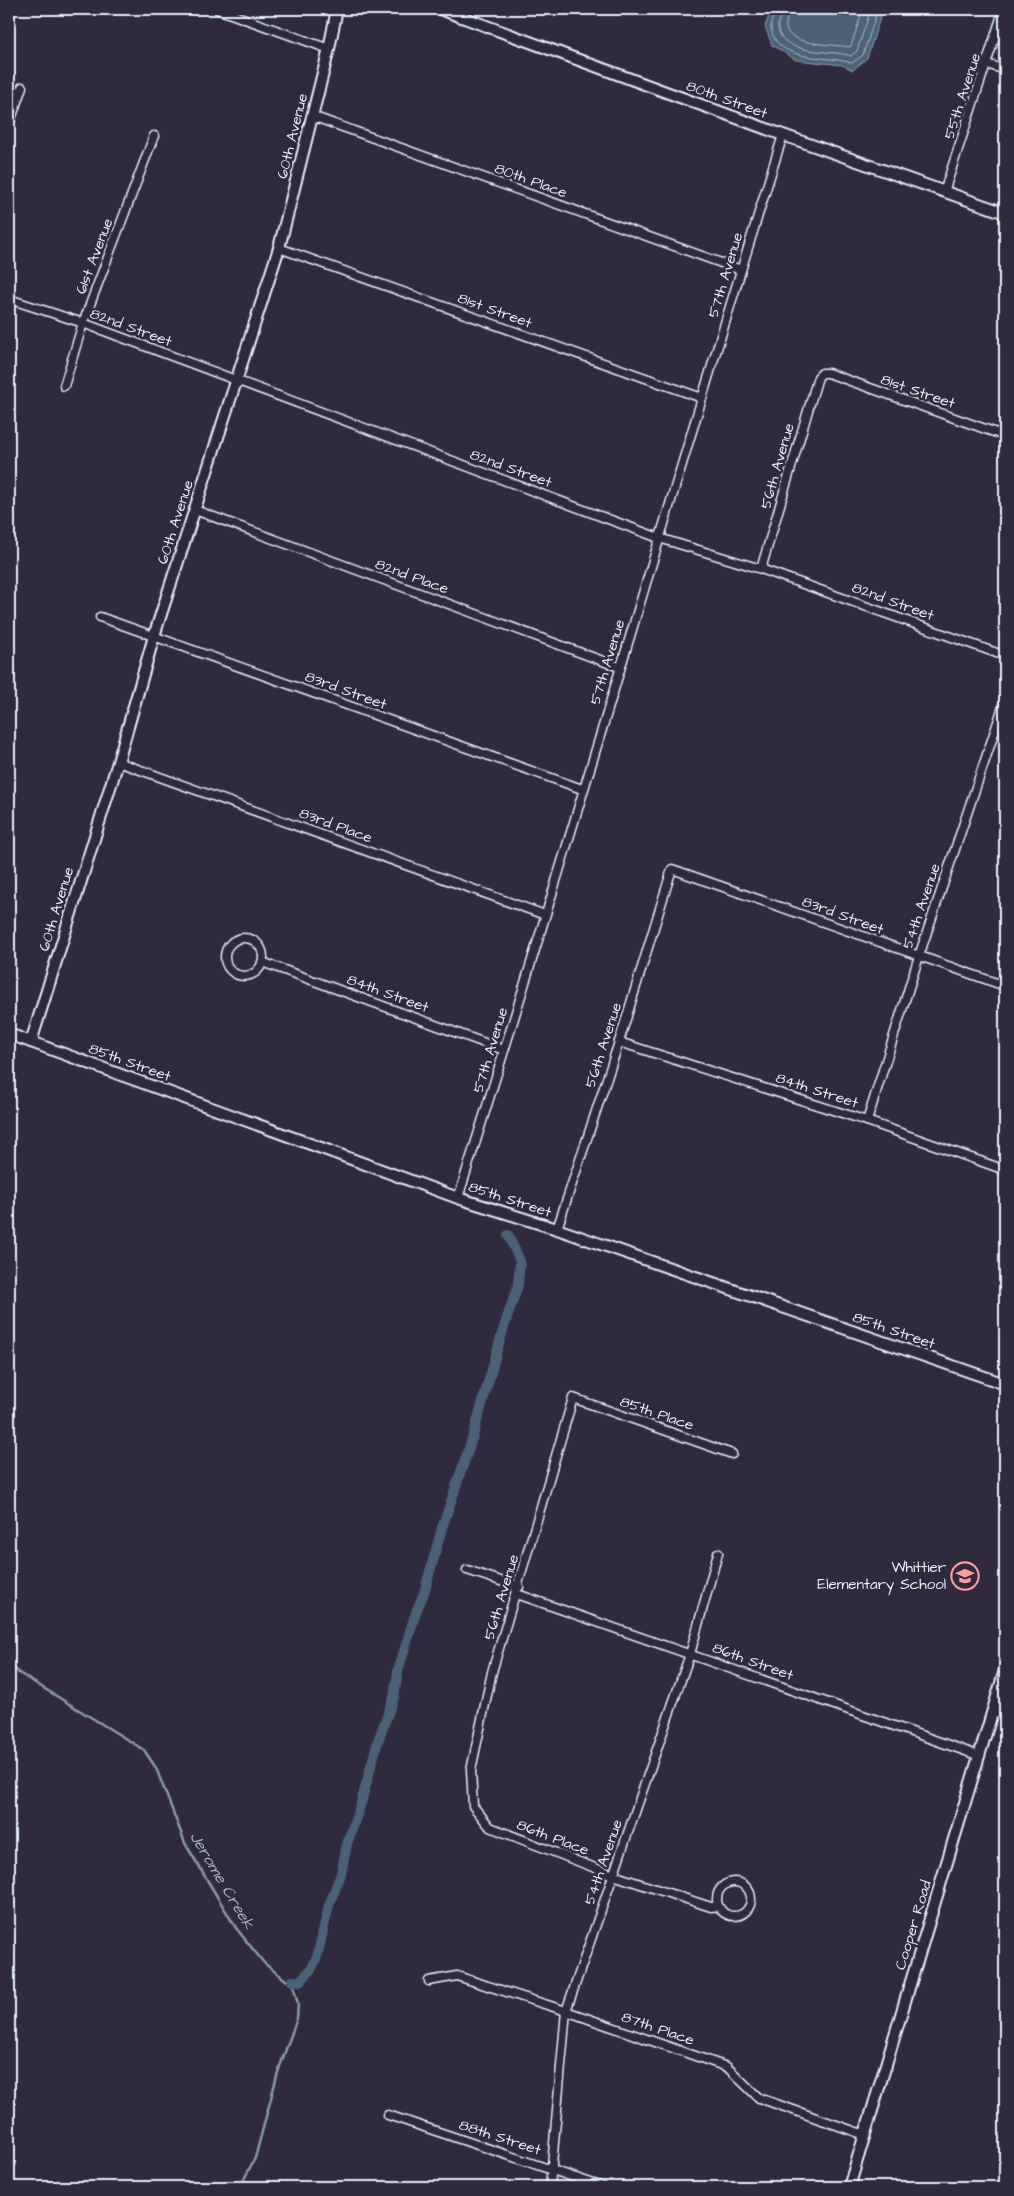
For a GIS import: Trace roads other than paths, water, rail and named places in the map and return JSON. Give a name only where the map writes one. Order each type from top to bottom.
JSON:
[{"type":"street","points":[[218,9],[329,50]]},
{"type":"street","name":"60th Avenue","points":[[31,1042],[118,762],[154,636],[279,248],[329,50],[337,9]]},
{"type":"street","name":"80th Street","points":[[440,9],[783,135],[1005,213]]},
{"type":"street","name":"55th Avenue","points":[[944,192],[1004,9]]},
{"type":"street","points":[[987,64],[1005,70]]},
{"type":"street","points":[[9,125],[22,88]]},
{"type":"street","name":"80th Place","points":[[312,116],[741,270]]},
{"type":"street","name":"57th Avenue","points":[[458,1198],[783,135]]},
{"type":"street","name":"61st Avenue","points":[[64,386],[83,323],[154,136]]},
{"type":"street","name":"81st Street","points":[[279,248],[702,398]]},
{"type":"street","name":"82nd Street","points":[[9,299],[83,323],[659,538],[762,569],[1005,656]]},
{"type":"street","name":"81st Street","points":[[822,373],[828,373],[1005,436]]},
{"type":"street","name":"56th Avenue","points":[[762,569],[818,376],[822,373]]},
{"type":"street","name":"82nd Place","points":[[195,510],[620,667]]},
{"type":"street","name":"83rd Street","points":[[100,617],[582,790]]},
{"type":"street","name":"54th Avenue","points":[[867,1121],[919,956],[1005,701]]},
{"type":"street","name":"83rd Place","points":[[118,762],[545,915]]},
{"type":"street","name":"56th Avenue","points":[[557,1229],[619,1042],[672,869]]},
{"type":"street","name":"83rd Street","points":[[672,869],[1005,986]]},
{"type":"street","points":[[249,938],[259,945],[263,956],[262,962],[254,972],[242,975],[236,974],[227,965],[225,952],[232,942],[249,938]]},
{"type":"street","name":"84th Street","points":[[262,962],[504,1050]]},
{"type":"street","name":"85th Street","points":[[9,1034],[458,1198],[557,1229],[1005,1384]]},
{"type":"street","name":"84th Street","points":[[619,1042],[867,1121],[1005,1170]]},
{"type":"street","name":"56th Avenue","points":[[473,1806],[471,1770],[492,1672],[518,1591],[573,1398]]},
{"type":"street","name":"85th Place","points":[[573,1398],[732,1454]]},
{"type":"street","name":"54th Avenue","points":[[550,2187],[566,2011],[690,1654],[718,1553]]},
{"type":"street","name":"86th Street","points":[[466,1570],[690,1654],[980,1756]]},
{"type":"street","name":"Cooper Road","points":[[849,2187],[1005,1670]]},
{"type":"street","points":[[993,1712],[1005,1716]]},
{"type":"street","name":"86th Place","points":[[473,1806],[490,1827],[613,1875],[711,1907],[718,1906]]},
{"type":"street","name":"86th Place","points":[[734,1881],[744,1885],[751,1894],[750,1906],[737,1916],[725,1914],[718,1906],[716,1900],[719,1890],[728,1882],[734,1881]]},
{"type":"street","name":"87th Place","points":[[429,1981],[457,1976],[727,2066],[759,2098],[865,2135]]},
{"type":"street","name":"88th Street","points":[[388,2115],[603,2187]]},
{"type":"water","points":[[772,9],[883,9],[867,58],[853,70],[842,65],[796,60],[772,45],[765,26]]},
{"type":"waterway","points":[[292,1981],[300,1981],[311,1970],[317,1957],[329,1905],[341,1874],[347,1844],[361,1803],[378,1741],[394,1697],[398,1671],[416,1612],[424,1593],[442,1528],[473,1436],[503,1330],[518,1285],[520,1261],[508,1235]]},
{"type":"waterway","name":"Jerome Creek","points":[[9,1663],[19,1673],[144,1750],[156,1768],[185,1843],[236,1928],[264,1963],[287,1981],[292,1981],[298,2004],[297,2018],[278,2072],[255,2158],[240,2187]]},
{"type":"place","name":"Whittier Elementary School","points":[[965,1576]]}]
